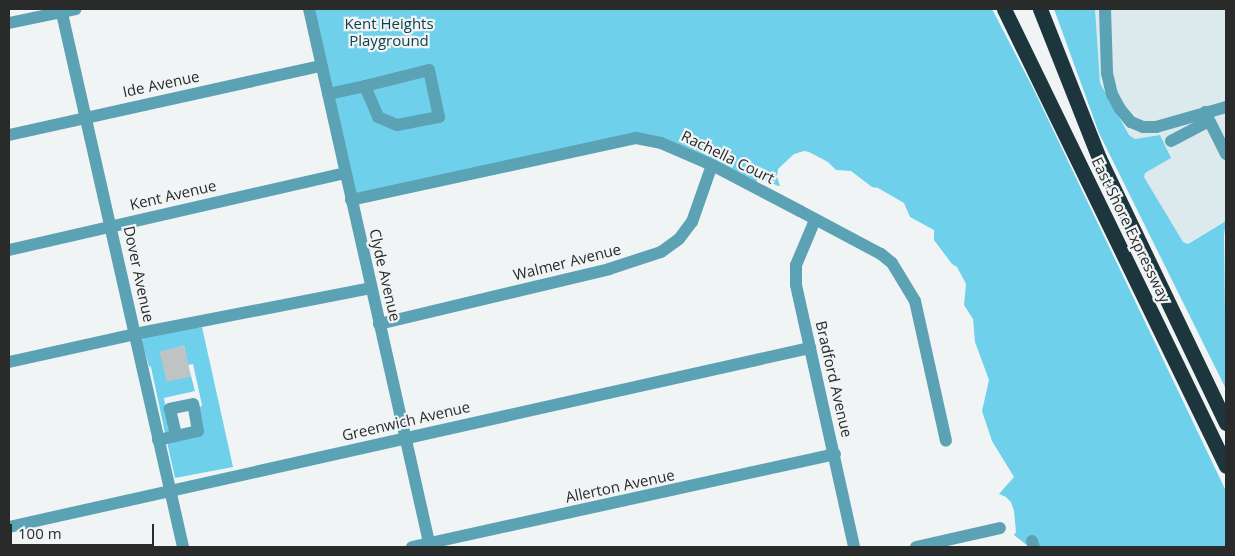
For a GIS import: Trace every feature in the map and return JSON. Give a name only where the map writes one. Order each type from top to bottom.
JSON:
[{"type":"highway","name":"East Shore Expressway","points":[[1004,9],[1226,466]]},
{"type":"highway","name":"East Shore Expressway","points":[[1040,9],[1099,158],[1226,423]]},
{"type":"street","points":[[9,24],[61,10],[76,9]]},
{"type":"street","name":"Clyde Avenue","points":[[309,9],[430,545]]},
{"type":"street","points":[[1105,9],[1107,73],[1116,102],[1131,122],[1143,127],[1156,127],[1207,117]]},
{"type":"street","name":"Dover Avenue","points":[[61,10],[112,225],[183,547]]},
{"type":"street","name":"Ide Avenue","points":[[9,135],[321,66]]},
{"type":"street","points":[[328,94],[429,70],[440,117],[397,125],[378,117],[366,86]]},
{"type":"street","points":[[1172,141],[1207,117],[1226,107]]},
{"type":"street","points":[[1207,117],[1226,154]]},
{"type":"street","name":"Rachella Court","points":[[351,200],[636,138],[661,143],[712,165],[881,254],[892,263],[901,274],[915,301],[946,441]]},
{"type":"street","name":"Walmer Avenue","points":[[379,324],[609,269],[661,252],[679,239],[692,222],[712,165]]},
{"type":"street","name":"Kent Avenue","points":[[9,250],[346,173]]},
{"type":"street","name":"Bradford Avenue","points":[[815,220],[796,265],[796,285],[854,547]]},
{"type":"street","points":[[9,362],[135,334],[371,288]]},
{"type":"street","name":"Greenwich Avenue","points":[[9,527],[810,348]]},
{"type":"street","points":[[158,440],[176,435]]},
{"type":"street","name":"Allerton Avenue","points":[[412,547],[430,545],[834,454]]},
{"type":"street","points":[[916,547],[1000,528]]},
{"type":"shaded area","points":[[1095,9],[1226,9],[1226,221],[1187,244],[1183,243],[1144,177],[1144,173],[1171,158],[1160,135],[1135,139],[1129,135],[1100,83]]},
{"type":"green space","name":"Kent Heights Playground","points":[[310,9],[992,9],[1033,88],[1226,491],[1226,547],[1029,547],[1014,535],[1016,532],[1011,502],[999,494],[1014,477],[992,441],[982,411],[989,380],[975,342],[973,319],[964,305],[966,284],[957,267],[952,264],[934,240],[934,230],[910,217],[904,203],[878,188],[872,187],[851,171],[836,170],[828,162],[809,152],[804,151],[794,154],[778,169],[777,177],[780,186],[761,178],[757,178],[757,184],[638,134],[357,199]]},
{"type":"green space","points":[[1054,9],[1095,9],[1100,83],[1129,135],[1135,139],[1160,135],[1171,158],[1145,173],[1144,177],[1183,242],[1188,244],[1226,221],[1224,235],[1226,389],[1099,133]]},
{"type":"green space","points":[[202,327],[233,467],[175,478],[167,442],[203,434],[198,410],[202,405],[193,364],[188,365],[184,346],[160,352],[167,381],[191,376],[195,391],[164,398],[170,432],[165,433],[151,367],[149,366],[142,341],[144,336]]},
{"type":"building","points":[[184,346],[191,376],[167,382],[160,352]]}]
